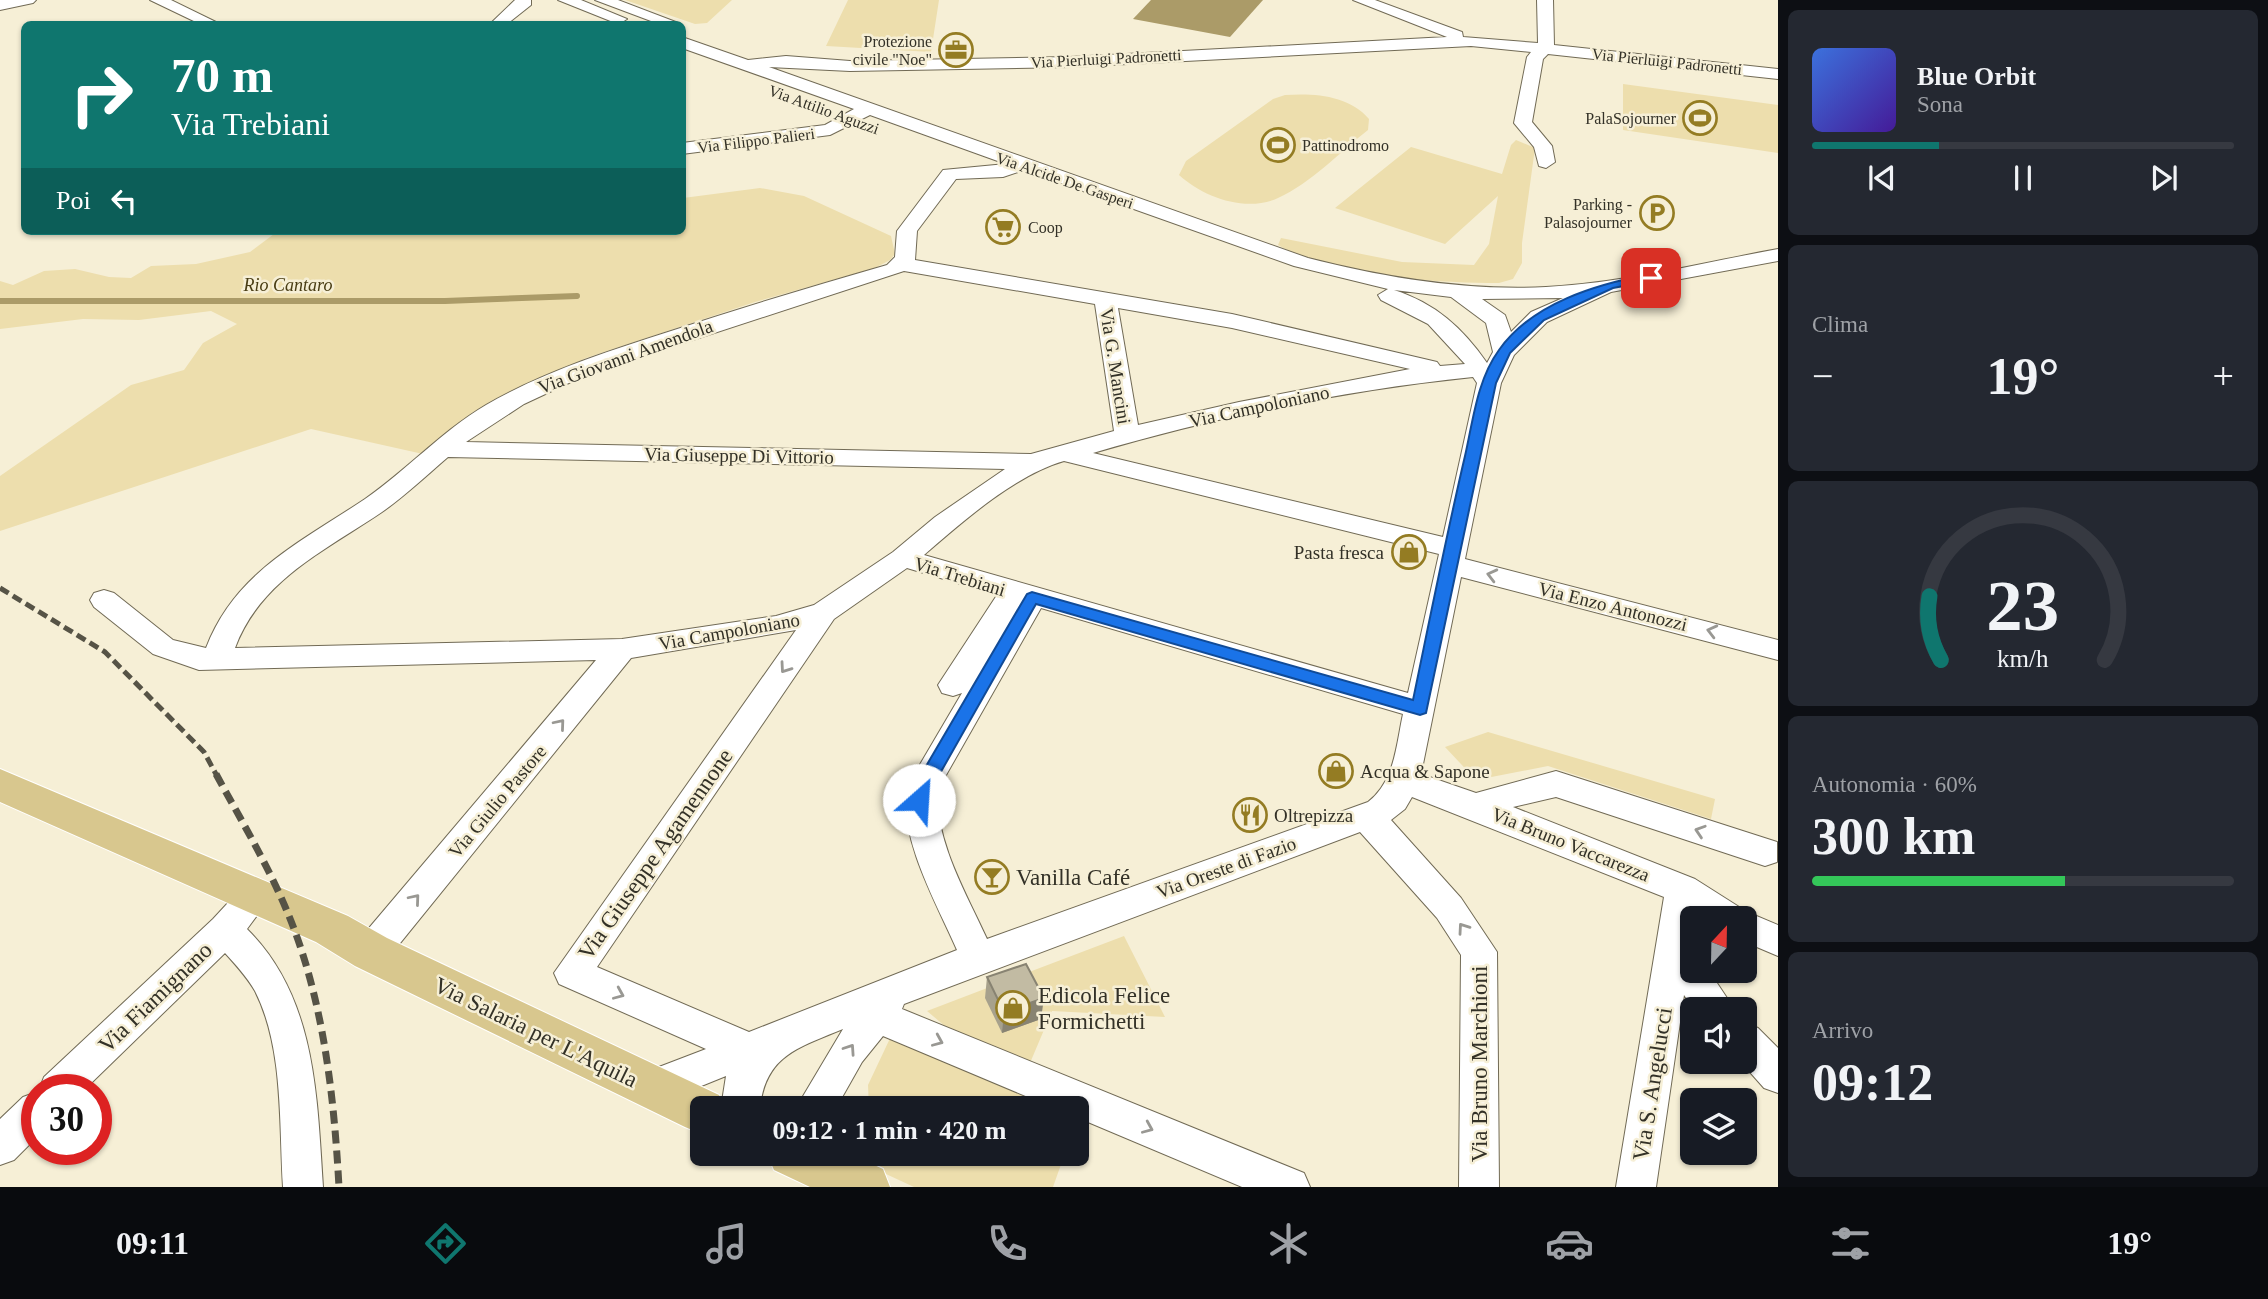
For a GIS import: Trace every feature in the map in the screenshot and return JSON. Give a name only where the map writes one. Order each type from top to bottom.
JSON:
[{"type":"main road","name":"Via Salaria per L'Aquila","points":[[0,785],[233,905],[371,952],[690,1105]]},
{"type":"main road","points":[[820,1166],[865,1187]]},
{"type":"street","points":[[0,5],[28,0]]},
{"type":"street","points":[[158,0],[205,21]]},
{"type":"street","points":[[502,21],[523,5],[523,0]]},
{"type":"street","points":[[566,0],[626,21]]},
{"type":"street","points":[[603,0],[664,21]]},
{"type":"street","name":"Via Pierluigi Padronetti","points":[[1361,0],[1471,41]]},
{"type":"street","points":[[1545,0],[1546,48],[1535,57],[1523,123],[1543,146],[1546,162]]},
{"type":"street","name":"Via Pierluigi Padronetti","points":[[733,61],[786,61],[849,66],[1070,62],[1471,41],[1778,74]]},
{"type":"street","points":[[686,46],[733,61]]},
{"type":"street","name":"Via Attilio Aguzzi","points":[[686,46],[859,114],[945,161]]},
{"type":"street","name":"Via Alcide De Gasperi","points":[[733,61],[859,114],[1021,165],[1301,262],[1388,283],[1455,291]]},
{"type":"street","name":"Via Filippo Palieri","points":[[686,148],[830,130],[859,114]]},
{"type":"street","points":[[900,264],[905,259],[907,231],[945,161],[1003,171],[1021,165]]},
{"type":"street","points":[[1485,376],[1446,324],[1441,311],[1444,302],[1455,291],[1549,293],[1778,255]]},
{"type":"street","points":[[1301,262],[1414,304],[1446,324]]},
{"type":"street","points":[[900,264],[1105,297],[1232,321],[1452,372]]},
{"type":"street","name":"Via Giovanni Amendola","points":[[216,660],[231,622],[264,578],[299,550],[375,504],[492,411],[538,387],[611,358],[894,269],[900,264]]},
{"type":"street","name":"Via Oreste di Fazio","points":[[652,1088],[761,1044],[887,1002],[978,958],[1365,816],[1394,800],[1404,781],[1420,708],[1485,376],[1504,352],[1539,317],[1610,285]]},
{"type":"street","points":[[1455,291],[1497,320],[1504,352]]},
{"type":"street","name":"Via G. Mancini","points":[[1105,297],[1128,435]]},
{"type":"street","name":"Via Campoloniano","points":[[104,600],[163,647],[199,659],[216,660],[622,649],[776,626],[824,612],[903,558],[944,523],[1032,462],[1128,435],[1382,381],[1452,372],[1485,376]]},
{"type":"street","name":"Via Giuseppe Di Vittorio","points":[[445,449],[1032,462]]},
{"type":"street","name":"Via Enzo Antonozzi","points":[[1063,453],[1450,556],[1778,650]]},
{"type":"street","name":"Via Trebiani","points":[[903,558],[1022,595],[1420,708]]},
{"type":"street","points":[[953,685],[1022,595]]},
{"type":"street","points":[[978,958],[925,833],[919,800],[921,790],[1022,595]]},
{"type":"street","name":"Via Giuseppe Agamennone","points":[[761,1044],[572,973],[824,612]]},
{"type":"street","name":"Via Giulio Pastore","points":[[371,952],[622,649]]},
{"type":"street","name":"Via Bruno Vaccarezza","points":[[1404,781],[1478,807],[1683,889],[1711,906]]},
{"type":"street","points":[[1478,807],[1494,799],[1556,784],[1765,852]]},
{"type":"street","name":"Via Bruno Marchioni","points":[[1365,816],[1448,908],[1479,952],[1479,1187]]},
{"type":"street","name":"Via S. Angelucci","points":[[1636,1187],[1683,889]]},
{"type":"street","points":[[233,905],[258,964],[272,987],[284,1025],[297,1089],[303,1187]]},
{"type":"street","name":"Via Fiamignano","points":[[73,1074],[233,905]]},
{"type":"street","points":[[1757,932],[1778,942]]},
{"type":"street","points":[[1674,939],[1689,974],[1707,997]]},
{"type":"street","points":[[822,1096],[849,1050],[887,1002],[1290,1187]]},
{"type":"street","points":[[741,1096],[743,1082],[761,1044]]},
{"type":"street","points":[[1757,1053],[1778,1075]]},
{"type":"street","points":[[0,1146],[21,1126]]},
{"type":"shaded area","points":[[625,0],[732,0],[707,23],[695,24]]},
{"type":"shaded area","points":[[848,0],[939,0],[931,52],[826,46]]},
{"type":"shaded area","points":[[1151,0],[1263,0],[1230,37],[1133,19]]},
{"type":"shaded area","name":"PalaSojourner","points":[[1623,84],[1778,105],[1778,153],[1623,130]]},
{"type":"shaded area","name":"Pattinodromo","points":[[1285,95],[1319,95],[1341,100],[1361,111],[1369,119],[1368,130],[1302,184],[1266,202],[1239,203],[1212,196],[1179,175],[1186,161],[1273,99]]},
{"type":"shaded area","points":[[1516,140],[1535,148],[1522,243],[1522,263],[1513,279],[1499,283],[1474,283],[1385,276],[1326,264],[1300,256],[1278,245],[1281,238],[1402,262],[1474,265],[1489,244],[1498,196],[1445,244],[1335,208],[1411,147],[1502,174],[1511,145]]},
{"type":"shaded area","points":[[760,188],[804,196],[891,236],[895,254],[875,268],[755,302],[586,358],[473,412],[423,454],[311,429],[0,531],[0,476],[131,385],[184,370],[203,343],[237,324],[211,311],[139,320],[83,319],[0,329],[0,281],[13,285],[44,271],[75,269],[109,277],[131,278],[151,266],[196,264],[250,252],[273,235],[686,235],[686,198]]},
{"type":"shaded area","points":[[1488,732],[1715,799],[1711,819],[1548,766],[1476,780],[1445,747]]},
{"type":"shaded area","points":[[1124,936],[1165,1017],[1052,1011],[1030,1063],[952,1032],[927,1011]]},
{"type":"shaded area","points":[[893,1032],[1040,1096],[868,1096],[868,1085]]},
{"type":"shaded area","points":[[1060,1166],[1053,1187],[914,1187],[873,1168]]},
{"type":"building","points":[[1026,964],[1044,998],[1004,1012],[987,977]]},
{"type":"waterway","name":"Rio Cantaro","points":[[0,301],[445,301],[577,296]]},
{"type":"railway","points":[[0,588],[105,652],[204,752],[217,776]]},
{"type":"railway","points":[[216,774],[274,883],[291,921],[312,985],[326,1052],[339,1187]]},
{"type":"place","name":"Protezione civile \"Noe\"","points":[[956,50]]},
{"type":"place","name":"PalaSojourner","points":[[1700,118]]},
{"type":"place","name":"Pattinodromo","points":[[1278,145]]},
{"type":"place","name":"Parking - Palasojourner","points":[[1657,213]]},
{"type":"place","name":"Coop","points":[[1003,227]]},
{"type":"place","name":"Pasta fresca","points":[[1409,552]]},
{"type":"place","name":"Acqua & Sapone","points":[[1336,771]]},
{"type":"place","name":"Oltrepizza","points":[[1250,815]]},
{"type":"place","name":"Vanilla Café","points":[[992,877]]},
{"type":"place","name":"Edicola Felice Formichetti","points":[[1013,1008]]},
{"type":"route","points":[[919,800],[921,790],[1032,598],[1420,708],[1451,548],[1489,383],[1504,352],[1539,317],[1610,285],[1651,278]]}]
